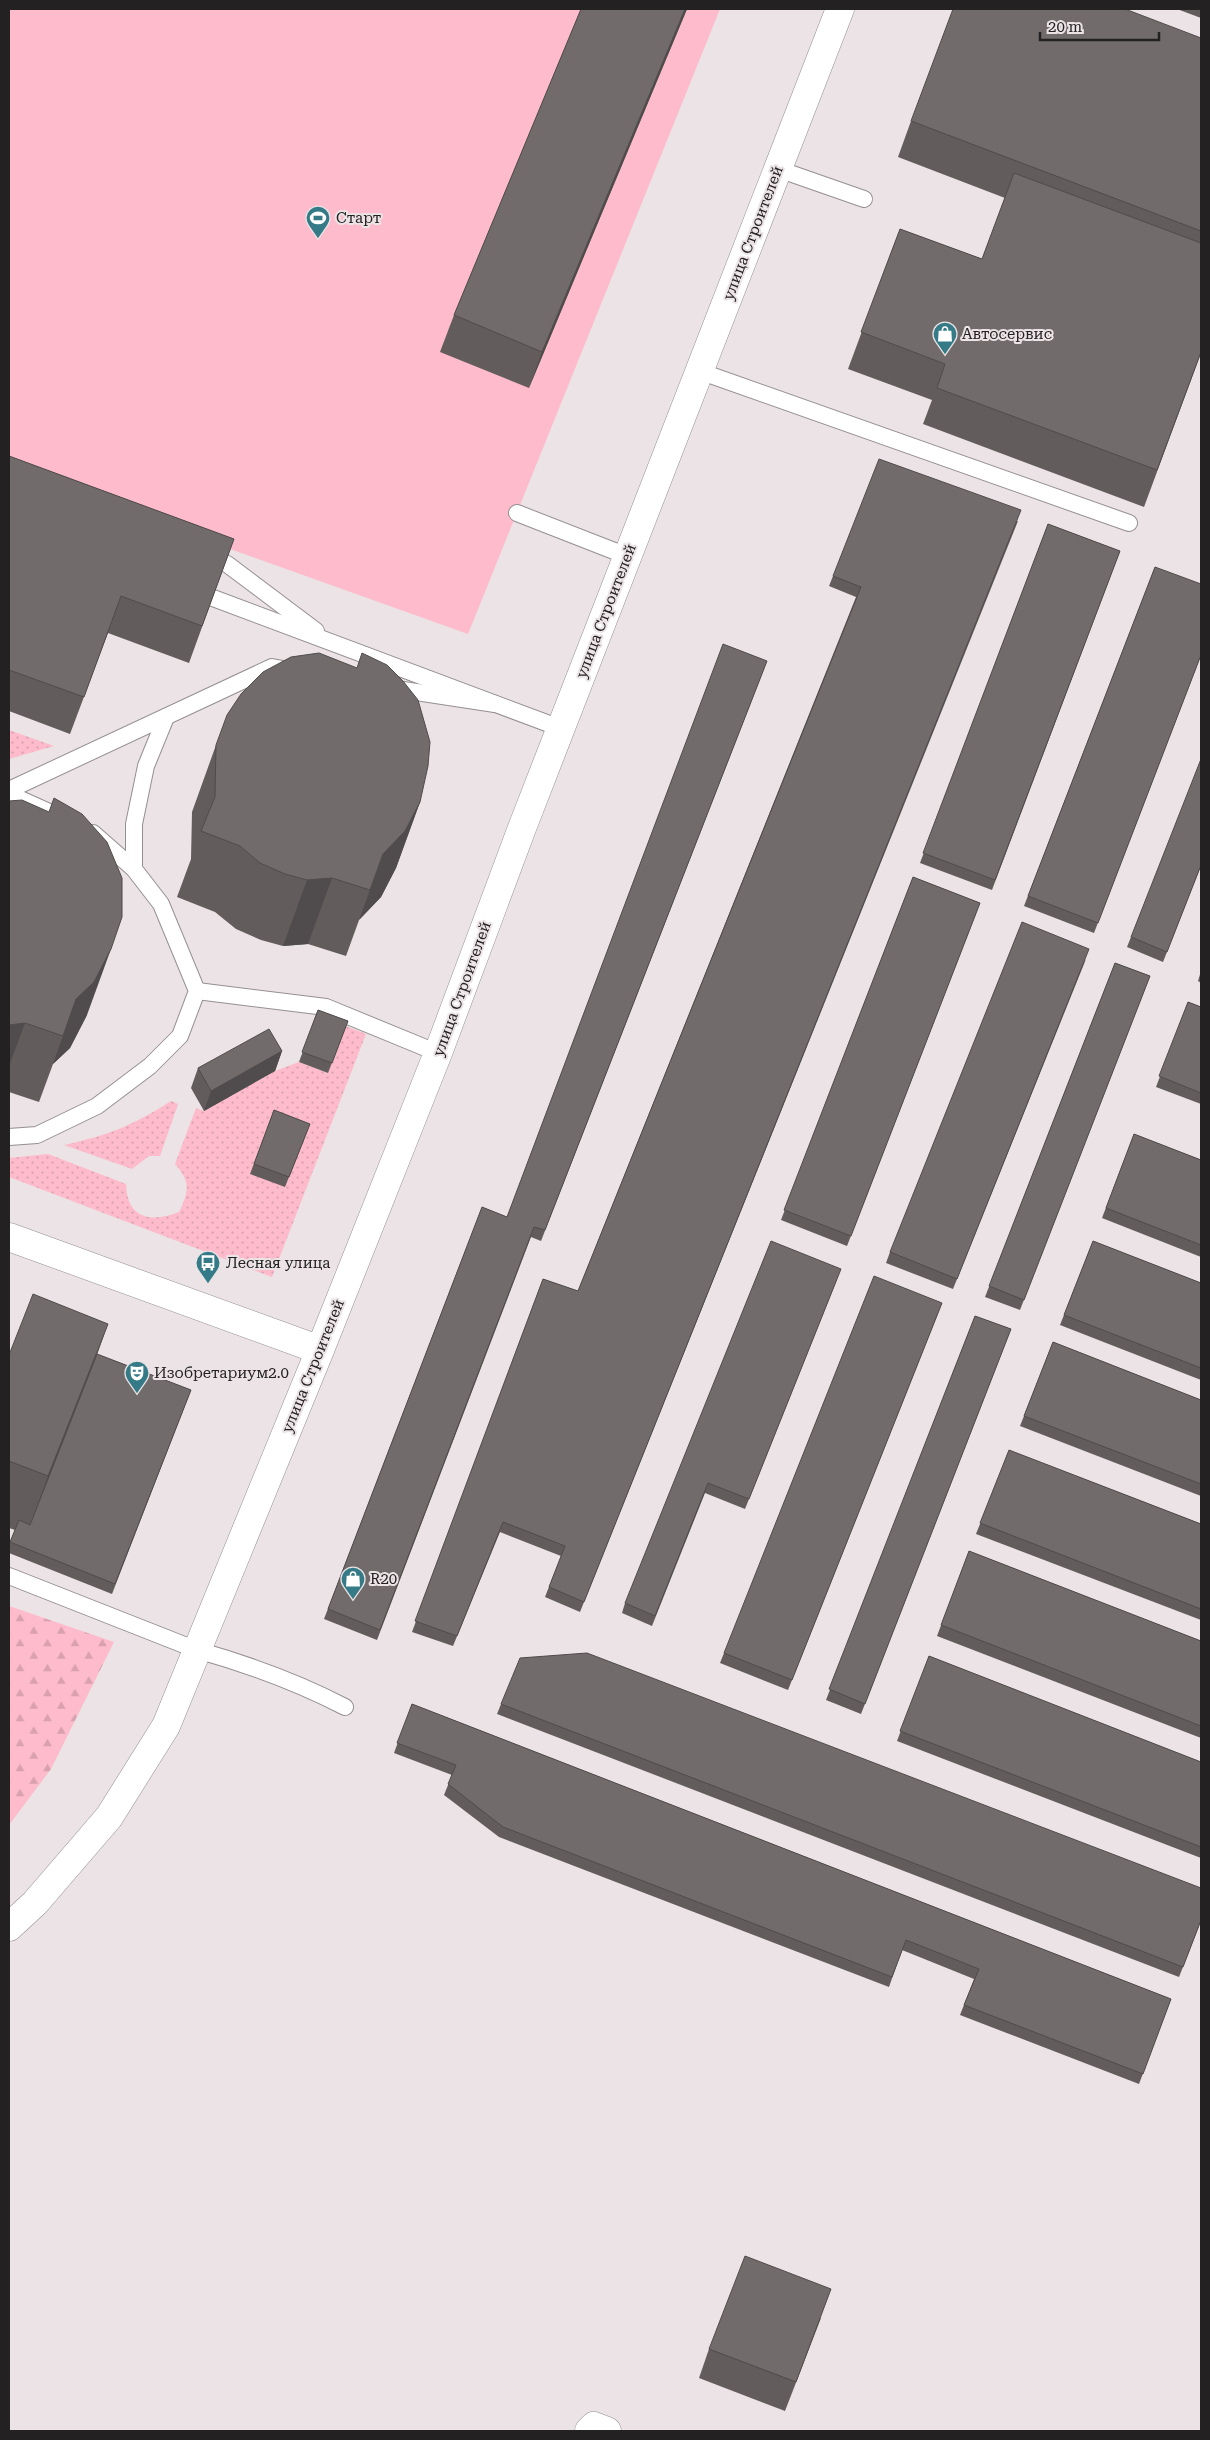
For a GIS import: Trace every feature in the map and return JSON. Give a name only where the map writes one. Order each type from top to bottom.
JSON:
[{"type":"street","name":"улица Строителей","points":[[9,1927],[35,1903],[109,1817],[166,1726],[320,1350],[438,1052],[560,728],[840,9]]},
{"type":"street","points":[[9,1238],[320,1350]]},
{"type":"street","points":[[588,2431],[594,2426],[607,2431]]},
{"type":"lane","points":[[778,169],[864,199]]},
{"type":"lane","points":[[699,371],[1130,523]]},
{"type":"lane","points":[[517,513],[627,556]]},
{"type":"lane","points":[[190,550],[227,564],[330,642]]},
{"type":"lane","points":[[213,598],[560,728]]},
{"type":"lane","points":[[9,792],[272,668],[310,674]]},
{"type":"lane","points":[[377,686],[495,704]]},
{"type":"lane","points":[[134,869],[134,824],[146,766],[166,717]]},
{"type":"lane","points":[[9,792],[90,831],[134,869],[161,904],[197,991],[180,1036],[150,1066],[97,1106],[37,1135],[9,1137]]},
{"type":"lane","points":[[197,991],[326,1007],[438,1052]]},
{"type":"lane","points":[[9,1576],[197,1650],[221,1657],[322,1695],[345,1707]]},
{"type":"green space","name":"Старт","points":[[9,9],[720,9],[468,634],[9,470]]},
{"type":"green space","points":[[9,730],[54,746],[9,759]]},
{"type":"green space","points":[[322,1017],[366,1034],[272,1277],[9,1177],[9,1158],[48,1154],[126,1184],[127,1196],[131,1205],[142,1215],[159,1217],[179,1212],[187,1187],[184,1176],[175,1164],[196,1108],[204,1111],[275,1071],[299,1062],[328,1073]]},
{"type":"green space","points":[[171,1101],[178,1104],[160,1156],[149,1156],[132,1169],[64,1145],[120,1129]]},
{"type":"green space","points":[[9,1606],[114,1642],[51,1769],[9,1825]]},
{"type":"building","points":[[581,9],[685,9],[542,352],[454,315]]},
{"type":"building","points":[[953,9],[1125,9],[1201,38],[1201,231],[911,121]]},
{"type":"building","points":[[1014,173],[1201,243],[1201,352],[1157,470],[937,388],[945,364],[861,332],[900,229],[982,259]]},
{"type":"building","points":[[9,456],[234,539],[202,626],[121,596],[84,697],[9,670]]},
{"type":"building","points":[[879,459],[1021,510],[584,1602],[549,1587],[565,1546],[503,1522],[457,1636],[415,1621],[543,1279],[578,1291],[861,587],[833,576]]},
{"type":"building","points":[[1048,524],[1120,551],[995,880],[923,853]]},
{"type":"building","points":[[1155,567],[1201,584],[1201,655],[1098,923],[1028,896]]},
{"type":"building","points":[[723,644],[767,661],[545,1230],[534,1227],[380,1630],[328,1609],[482,1207],[507,1217]]},
{"type":"building","points":[[319,653],[357,668],[362,653],[387,665],[418,700],[430,742],[428,766],[420,802],[405,831],[383,854],[370,890],[332,878],[307,880],[285,874],[260,863],[240,846],[201,831],[215,797],[216,745],[227,715],[241,694],[263,672],[291,657]]},
{"type":"building","points":[[1201,759],[1201,865],[1167,952],[1131,937]]},
{"type":"building","points":[[54,798],[82,814],[107,842],[122,878],[122,917],[111,949],[94,982],[76,999],[63,1036],[25,1023],[9,1025],[9,801],[22,800],[49,812]]},
{"type":"building","points":[[913,877],[980,903],[851,1236],[784,1210]]},
{"type":"building","points":[[1022,922],[1089,949],[957,1279],[890,1252]]},
{"type":"building","points":[[1115,963],[1150,976],[1024,1300],[989,1286]]},
{"type":"building","points":[[1188,1002],[1201,1007],[1201,1093],[1159,1076]]},
{"type":"building","points":[[318,1010],[348,1021],[332,1063],[302,1052]]},
{"type":"building","points":[[269,1029],[282,1051],[211,1091],[198,1068]]},
{"type":"building","points":[[274,1110],[310,1124],[289,1177],[254,1164]]},
{"type":"building","points":[[1134,1134],[1201,1160],[1201,1245],[1106,1208]]},
{"type":"building","points":[[771,1241],[841,1269],[749,1499],[708,1483],[655,1616],[625,1603]]},
{"type":"building","points":[[1093,1241],[1201,1283],[1201,1368],[1064,1315]]},
{"type":"building","points":[[874,1276],[942,1303],[792,1680],[724,1653]]},
{"type":"building","points":[[33,1294],[108,1324],[48,1476],[9,1461],[9,1355]]},
{"type":"building","points":[[975,1316],[1011,1329],[865,1704],[829,1689]]},
{"type":"building","points":[[1053,1342],[1201,1400],[1201,1484],[1024,1416]]},
{"type":"building","points":[[97,1354],[191,1390],[115,1584],[10,1542],[19,1520],[30,1525]]},
{"type":"building","points":[[1009,1450],[1201,1524],[1201,1609],[980,1523]]},
{"type":"building","points":[[969,1551],[1201,1641],[1201,1726],[941,1625]]},
{"type":"building","points":[[587,1653],[1201,1888],[1201,1920],[1183,1967],[501,1704],[520,1658]]},
{"type":"building","points":[[929,1656],[1201,1762],[1201,1847],[900,1731]]},
{"type":"building","points":[[412,1704],[1171,1999],[1143,2074],[964,2005],[979,1969],[906,1940],[892,1977],[503,1827],[448,1784],[456,1765],[397,1743]]},
{"type":"building","points":[[745,2256],[831,2289],[796,2382],[709,2349]]},
{"type":"place","name":"Старт","points":[[318,239]]},
{"type":"place","name":"Автосервис","points":[[945,355]]},
{"type":"place","name":"Лесная улица","points":[[208,1284]]},
{"type":"place","name":"Изобретариум2.0","points":[[137,1394]]},
{"type":"place","name":"R20","points":[[353,1600]]}]
